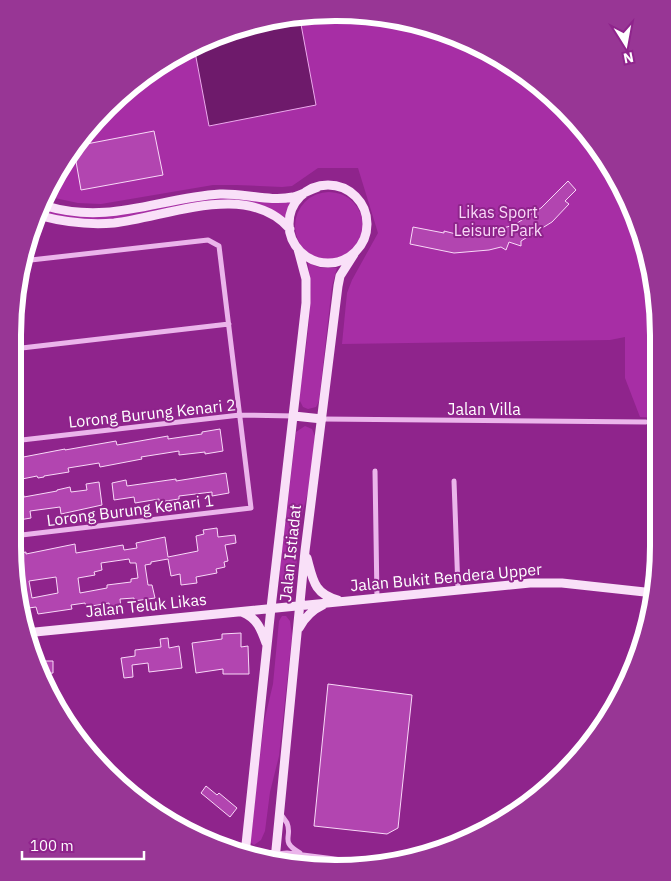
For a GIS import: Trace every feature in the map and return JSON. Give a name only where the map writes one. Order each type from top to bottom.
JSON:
[{"type":"main road","points":[[49,207],[79,212],[112,212],[220,194],[240,193],[266,197],[289,197],[318,187],[331,186],[344,189],[355,196],[363,206],[367,218],[367,231],[362,243],[354,254],[344,260],[332,263],[319,262],[308,257],[298,249],[291,236],[290,216],[296,203],[306,193],[318,187]]},
{"type":"main road","points":[[44,217],[85,223],[113,223],[203,206],[241,204],[265,210],[290,229]]},
{"type":"main road","name":"Jalan Istiadat","points":[[246,847],[307,290],[304,268],[298,249]]},
{"type":"main road","name":"Jalan Istiadat","points":[[275,854],[304,551],[338,286],[340,276],[354,254]]},
{"type":"main road","points":[[294,416],[322,419]]},
{"type":"main road","points":[[304,551],[312,580],[319,590],[329,598],[343,601]]},
{"type":"main road","name":"Jalan Bukit Bendera Upper","points":[[271,608],[538,583],[646,592]]},
{"type":"main road","points":[[297,632],[303,620],[314,610],[328,603]]},
{"type":"main road","name":"Jalan Teluk Likas","points":[[34,632],[271,608]]},
{"type":"main road","points":[[239,611],[250,616],[260,626],[267,645]]},
{"type":"street","points":[[30,260],[208,240],[216,243],[221,254],[240,415]]},
{"type":"street","points":[[21,348],[229,324]]},
{"type":"street","name":"Lorong Burung Kenari 2","points":[[21,440],[240,415],[294,416]]},
{"type":"street","name":"Lorong Burung Kenari 1","points":[[21,535],[251,508],[240,415]]},
{"type":"street","name":"Jalan Villa","points":[[322,419],[646,422]]},
{"type":"street","points":[[375,471],[377,598]]},
{"type":"street","points":[[454,481],[458,589]]},
{"type":"street","points":[[279,813],[288,824],[287,837],[289,845],[306,856]]},
{"type":"street","points":[[291,856],[306,856],[339,860]]},
{"type":"street","points":[[301,858],[306,856]]},
{"type":"green space","name":"Likas Sport Leisure Park","points":[[336,21],[397,27],[456,45],[493,63],[543,99],[572,128],[608,178],[626,215],[644,274],[650,336],[650,418],[640,417],[625,378],[625,337],[610,340],[342,344],[347,293],[352,280],[378,233],[358,168],[318,168],[292,186],[213,185],[101,204],[78,203],[54,198],[74,161],[99,128],[144,86],[178,63],[215,45],[274,27]]},
{"type":"green space","points":[[329,192],[342,195],[353,202],[360,213],[363,226],[360,239],[353,250],[342,257],[329,260],[316,257],[305,250],[298,239],[295,226],[298,213],[305,202],[316,195]]},
{"type":"green space","points":[[228,197],[294,201],[286,219],[267,208],[246,202],[224,200],[201,202],[112,219],[94,220],[46,213],[48,210],[62,214]]},
{"type":"green space","points":[[308,263],[321,268],[337,268],[332,286],[319,401],[316,407],[308,409],[303,407],[299,399],[310,313]]},
{"type":"green space","points":[[305,426],[312,429],[315,436],[310,485],[302,514],[294,586],[291,591],[287,592],[282,585],[280,569],[296,432]]},
{"type":"green space","points":[[282,616],[286,616],[290,621],[292,636],[279,756],[270,792],[265,831],[261,840],[254,845],[250,842],[264,722],[273,684],[279,621]]},
{"type":"shaded area","points":[[301,23],[316,105],[209,126],[196,55],[215,45],[254,32]]},
{"type":"building","points":[[154,131],[163,175],[81,190],[76,159],[86,144]]},
{"type":"building","points":[[568,181],[576,190],[565,201],[569,204],[552,222],[521,241],[521,246],[509,242],[506,250],[501,247],[454,253],[410,244],[413,227],[456,234],[485,233],[514,225],[541,208]]},
{"type":"building","points":[[220,429],[223,451],[179,455],[179,451],[141,457],[142,459],[100,467],[99,463],[68,468],[69,472],[38,478],[37,476],[22,479],[21,475],[21,457],[116,441],[117,445],[168,436],[168,439],[202,434],[202,432]]},
{"type":"building","points":[[226,473],[229,493],[212,496],[212,492],[179,496],[179,499],[159,502],[159,499],[135,503],[134,497],[114,500],[112,483],[126,480],[127,486]]},
{"type":"building","points":[[99,482],[102,505],[61,514],[60,507],[30,511],[31,518],[21,520],[21,492],[23,492],[24,497],[70,487],[71,492],[87,490],[86,484]]},
{"type":"building","points":[[217,528],[218,537],[235,535],[236,543],[225,545],[228,561],[224,562],[225,567],[216,569],[217,573],[196,577],[197,583],[181,585],[180,574],[171,576],[168,559],[145,565],[148,585],[152,585],[155,598],[134,601],[134,598],[120,599],[121,608],[110,610],[109,603],[86,607],[85,603],[71,605],[72,609],[38,614],[36,607],[27,608],[21,553],[26,552],[26,554],[75,544],[76,553],[123,545],[124,550],[137,548],[136,543],[165,537],[168,557],[198,551],[196,536],[204,534],[203,530]],"holes":[[[129,559],[130,563],[136,563],[138,578],[131,579],[131,582],[107,585],[107,588],[80,593],[78,578],[95,575],[94,572],[102,570],[101,563]],[[56,577],[58,593],[32,598],[29,581]]]},
{"type":"building","points":[[241,633],[241,647],[248,646],[249,674],[223,674],[223,669],[196,673],[192,643],[222,639],[222,634]]},
{"type":"building","points":[[168,638],[169,648],[179,646],[182,668],[149,672],[148,663],[132,665],[133,677],[124,678],[121,658],[135,656],[135,650],[161,647],[160,639]]},
{"type":"building","points":[[43,661],[53,661],[53,673],[49,673]]},
{"type":"building","points":[[328,684],[412,695],[398,828],[387,834],[314,826]]},
{"type":"building","points":[[206,786],[217,795],[219,793],[237,808],[230,817],[201,793]]}]
